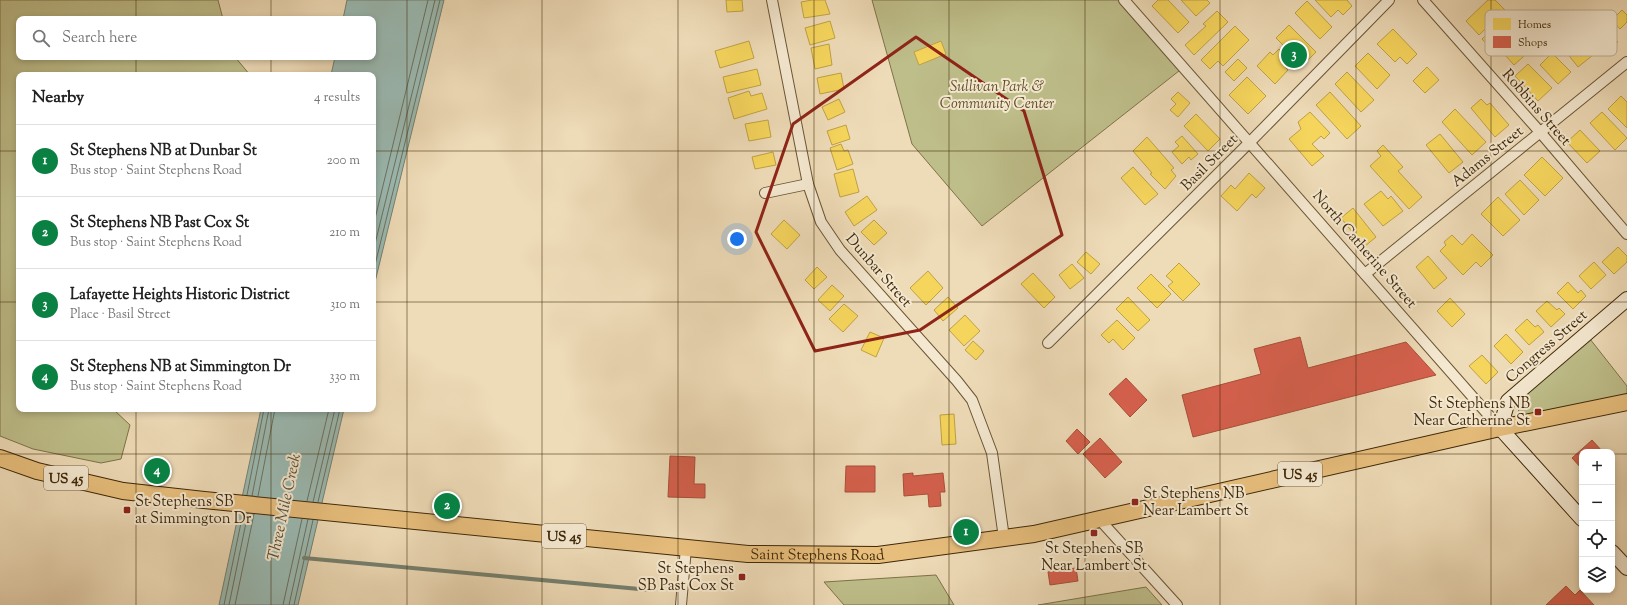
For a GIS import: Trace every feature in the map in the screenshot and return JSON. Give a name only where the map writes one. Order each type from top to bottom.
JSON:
[{"type":"main road","name":"Saint Stephens Road","points":[[0,458],[37,471],[123,491],[204,500],[748,554],[878,555],[1034,534],[1500,428],[1627,402]]},
{"type":"street","name":"Dunbar Street","points":[[772,0],[808,184],[821,222],[833,241],[957,381],[972,400],[992,452],[1004,538]]},
{"type":"street","name":"Basil Street","points":[[1048,343],[1250,142],[1389,0]]},
{"type":"street","name":"Robbins Street","points":[[1423,0],[1540,132],[1627,234]]},
{"type":"street","name":"North Catherine Street","points":[[1130,2],[1365,274],[1579,516]]},
{"type":"street","name":"Adams Street","points":[[1365,274],[1627,62]]},
{"type":"street","points":[[765,192],[808,184]]},
{"type":"street","name":"Congress Street","points":[[1500,428],[1508,401],[1627,299]]},
{"type":"street","points":[[1100,520],[1177,605]]},
{"type":"street","points":[[681,605],[686,548]]},
{"type":"street","points":[[1615,555],[1627,568]]},
{"type":"highlighted area","points":[[916,37],[1024,111],[1062,235],[920,330],[815,351],[756,232],[793,124]]},
{"type":"green space","points":[[0,0],[218,0],[222,16],[16,16],[16,60],[238,60],[248,72],[16,72],[16,412],[116,412],[130,425],[121,459],[101,463],[33,449],[0,436]]},
{"type":"green space","name":"Sullivan Park & Community Center","points":[[872,0],[1124,0],[1184,67],[982,226],[912,144]]},
{"type":"green space","points":[[1590,339],[1627,386],[1627,394],[1520,417],[1518,408],[1523,397]]},
{"type":"green space","points":[[936,575],[954,605],[844,605],[824,582]]},
{"type":"green space","points":[[1146,587],[1162,605],[1038,605]]},
{"type":"water","points":[[347,0],[444,0],[376,278],[376,72],[332,72],[334,60],[376,60],[376,16],[344,16]]},
{"type":"water","name":"Three Mile Creek","points":[[260,412],[343,412],[298,605],[219,605]]},
{"type":"building: Homes","points":[[726,0],[742,0],[743,11],[727,12]]},
{"type":"building: Homes","points":[[825,0],[830,14],[804,18],[801,2]]},
{"type":"building: Homes","points":[[1158,0],[1168,0],[1189,22],[1178,33],[1152,6]]},
{"type":"building: Homes","points":[[1181,0],[1207,0],[1210,3],[1196,16]]},
{"type":"building: Homes","points":[[1315,0],[1347,0],[1352,6],[1343,15],[1338,10],[1331,17]]},
{"type":"building: Homes","points":[[1488,0],[1495,0],[1505,10],[1485,10],[1485,29],[1479,35],[1466,21]]},
{"type":"building: Homes","points":[[1307,1],[1332,27],[1320,39],[1295,13]]},
{"type":"building: Homes","points":[[1622,10],[1627,15],[1627,22],[1620,29],[1617,26],[1617,15]]},
{"type":"building: Homes","points":[[1217,11],[1228,22],[1194,55],[1185,45],[1206,26],[1203,24]]},
{"type":"building: Homes","points":[[830,21],[835,38],[810,45],[805,28]]},
{"type":"building: Homes","points":[[1289,25],[1316,52],[1303,65],[1276,38]]},
{"type":"building: Homes","points":[[1235,26],[1249,40],[1223,66],[1218,61],[1210,69],[1201,60]]},
{"type":"building: Homes","points":[[1393,29],[1417,54],[1407,64],[1400,57],[1395,62],[1377,44]]},
{"type":"building: Homes","points":[[749,41],[754,58],[720,68],[715,51]]},
{"type":"building: Homes","points":[[941,41],[946,54],[919,65],[914,52]]},
{"type":"building: Homes","points":[[829,44],[832,65],[815,69],[811,48]]},
{"type":"building: Homes","points":[[1279,49],[1291,61],[1285,67],[1288,70],[1275,84],[1257,66],[1270,52],[1273,55]]},
{"type":"building: Homes","points":[[1368,53],[1390,75],[1377,89],[1355,66]]},
{"type":"building: Homes","points":[[1506,56],[1524,56],[1514,65]]},
{"type":"building: Homes","points":[[1549,56],[1555,56],[1571,72],[1558,84],[1540,65]]},
{"type":"building: Homes","points":[[1569,56],[1592,56],[1578,67]]},
{"type":"building: Homes","points":[[1238,59],[1247,68],[1234,81],[1225,72]]},
{"type":"building: Homes","points":[[1528,64],[1552,88],[1538,101],[1515,76]]},
{"type":"building: Homes","points":[[1427,67],[1439,80],[1425,93],[1413,81]]},
{"type":"building: Homes","points":[[757,69],[761,85],[727,93],[723,77]]},
{"type":"building: Homes","points":[[1347,72],[1374,100],[1361,112],[1335,84]]},
{"type":"building: Homes","points":[[841,73],[844,89],[820,94],[817,78]]},
{"type":"building: Homes","points":[[1247,77],[1266,96],[1248,114],[1229,95]]},
{"type":"building: Homes","points":[[749,91],[751,96],[762,93],[767,109],[734,119],[728,98]]},
{"type":"building: Homes","points":[[1178,92],[1190,103],[1178,117],[1170,110],[1176,104],[1171,99]]},
{"type":"building: Homes","points":[[1330,92],[1361,126],[1347,139],[1316,105]]},
{"type":"building: Homes","points":[[1621,96],[1627,102],[1627,128],[1608,109]]},
{"type":"building: Homes","points":[[839,99],[845,112],[828,120],[822,107]]},
{"type":"building: Homes","points":[[1481,99],[1487,105],[1490,103],[1509,125],[1495,137],[1471,108]]},
{"type":"building: Homes","points":[[1455,109],[1486,142],[1472,155],[1442,122]]},
{"type":"building: Homes","points":[[1310,112],[1330,133],[1324,139],[1321,136],[1312,144],[1324,156],[1312,166],[1289,139],[1301,129],[1298,122]]},
{"type":"building: Homes","points":[[1602,112],[1627,138],[1615,150],[1590,123]]},
{"type":"building: Homes","points":[[1196,114],[1220,139],[1208,151],[1184,126]]},
{"type":"building: Homes","points":[[768,120],[771,137],[749,141],[745,124]]},
{"type":"building: Homes","points":[[846,125],[850,139],[832,145],[827,131]]},
{"type":"building: Homes","points":[[1580,130],[1600,151],[1587,163],[1567,142]]},
{"type":"building: Homes","points":[[1440,134],[1463,162],[1449,173],[1426,145]]},
{"type":"building: Homes","points":[[1182,136],[1198,154],[1191,160],[1189,157],[1182,164],[1172,152],[1179,146],[1175,142]]},
{"type":"building: Homes","points":[[1147,137],[1174,168],[1171,170],[1176,176],[1165,189],[1150,174],[1152,173],[1133,151]]},
{"type":"building: Homes","points":[[841,144],[844,151],[848,150],[853,164],[837,170],[830,148]]},
{"type":"building: Homes","points":[[1383,145],[1403,167],[1398,171],[1422,197],[1409,209],[1370,166],[1381,156],[1377,151]]},
{"type":"building: Homes","points":[[773,152],[776,165],[755,169],[752,157]]},
{"type":"building: Homes","points":[[1542,157],[1563,178],[1545,196],[1524,175]]},
{"type":"building: Homes","points":[[1133,167],[1158,194],[1145,205],[1121,178]]},
{"type":"building: Homes","points":[[853,169],[859,192],[840,197],[834,174]]},
{"type":"building: Homes","points":[[1249,173],[1265,188],[1256,198],[1252,194],[1237,211],[1221,196],[1231,185],[1235,189]]},
{"type":"building: Homes","points":[[1520,180],[1539,200],[1524,215],[1505,194]]},
{"type":"building: Homes","points":[[1381,191],[1388,199],[1391,196],[1403,211],[1383,226],[1364,204]]},
{"type":"building: Homes","points":[[867,196],[877,210],[854,226],[845,212]]},
{"type":"building: Homes","points":[[1498,197],[1520,220],[1503,236],[1481,214]]},
{"type":"building: Homes","points":[[1353,208],[1376,237],[1364,247],[1341,218]]},
{"type":"building: Homes","points":[[784,220],[800,235],[787,249],[771,234]]},
{"type":"building: Homes","points":[[874,220],[887,233],[874,245],[861,232]]},
{"type":"building: Homes","points":[[1472,234],[1493,255],[1481,267],[1476,262],[1463,275],[1440,251],[1446,245],[1444,242],[1452,235],[1462,245]]},
{"type":"building: Homes","points":[[1618,247],[1627,256],[1627,262],[1614,274],[1602,262]]},
{"type":"building: Homes","points":[[1086,252],[1100,264],[1091,274],[1077,262]]},
{"type":"building: Homes","points":[[1428,256],[1447,278],[1434,289],[1416,267]]},
{"type":"building: Homes","points":[[1594,262],[1606,275],[1591,289],[1579,276]]},
{"type":"building: Homes","points":[[1179,263],[1200,284],[1183,301],[1168,286],[1173,282],[1166,276]]},
{"type":"building: Homes","points":[[1072,264],[1084,278],[1070,289],[1059,275]]},
{"type":"building: Homes","points":[[817,267],[827,277],[814,289],[805,280]]},
{"type":"building: Homes","points":[[928,271],[943,288],[926,305],[910,288]]},
{"type":"building: Homes","points":[[1033,273],[1055,297],[1044,308],[1021,284]]},
{"type":"building: Homes","points":[[1151,274],[1171,294],[1157,308],[1137,288]]},
{"type":"building: Homes","points":[[1568,282],[1578,293],[1581,290],[1586,296],[1573,309],[1557,293]]},
{"type":"building: Homes","points":[[832,285],[844,296],[830,311],[818,300]]},
{"type":"building: Homes","points":[[948,297],[958,308],[943,321],[934,310]]},
{"type":"building: Homes","points":[[1128,297],[1150,320],[1138,331],[1116,309]]},
{"type":"building: Homes","points":[[1450,298],[1465,314],[1452,327],[1437,311]]},
{"type":"building: Homes","points":[[1547,301],[1557,310],[1559,308],[1565,314],[1551,327],[1536,311]]},
{"type":"building: Homes","points":[[844,304],[858,316],[843,332],[829,319]]},
{"type":"building: Homes","points":[[965,315],[980,331],[964,346],[949,330]]},
{"type":"building: Homes","points":[[1527,319],[1535,327],[1538,325],[1544,332],[1529,345],[1515,330]]},
{"type":"building: Homes","points":[[1117,320],[1135,338],[1123,350],[1113,339],[1109,343],[1101,335]]},
{"type":"building: Homes","points":[[870,332],[884,338],[876,357],[861,350]]},
{"type":"building: Homes","points":[[1506,334],[1523,352],[1511,364],[1494,346]]},
{"type":"building: Homes","points":[[973,341],[984,351],[976,360],[965,350]]},
{"type":"building: Homes","points":[[1482,355],[1498,372],[1486,384],[1469,366]]},
{"type":"building: Homes","points":[[954,414],[956,444],[942,445],[940,415]]},
{"type":"building: Shops","points":[[1300,337],[1308,368],[1406,342],[1436,375],[1193,437],[1182,395],[1261,374],[1254,349]]},
{"type":"building: Shops","points":[[1126,378],[1147,400],[1130,417],[1109,394]]},
{"type":"building: Shops","points":[[1077,429],[1090,442],[1078,454],[1066,441]]},
{"type":"building: Shops","points":[[1100,438],[1122,462],[1105,478],[1083,454]]},
{"type":"building: Shops","points":[[1592,440],[1600,449],[1582,449]]},
{"type":"building: Shops","points":[[1579,452],[1579,466],[1572,458]]},
{"type":"building: Shops","points":[[670,456],[695,457],[694,484],[705,484],[705,498],[668,497]]},
{"type":"building: Shops","points":[[846,466],[875,466],[875,492],[845,492]]},
{"type":"building: Shops","points":[[913,473],[913,476],[943,473],[945,492],[940,492],[941,506],[929,507],[928,494],[904,496],[903,474]]},
{"type":"building: Shops","points":[[1076,568],[1078,581],[1050,585],[1048,572]]},
{"type":"building: Shops","points":[[1566,586],[1575,595],[1579,591],[1579,593],[1583,593],[1594,605],[1546,605]]},
{"type":"waterway","points":[[304,558],[650,590]]},
{"type":"place","name":"Lafayette Heights Historic District","points":[[1294,55]]},
{"type":"place","name":"St Stephens NB Near Catherine St","points":[[1538,412]]},
{"type":"place","name":"St Stephens NB at Simmington Dr","points":[[157,471]]},
{"type":"place","name":"St Stephens NB Near Lambert St","points":[[1135,502]]},
{"type":"place","name":"St Stephens NB Past Cox St","points":[[447,506]]},
{"type":"place","name":"St Stephens SB at Simmington Dr","points":[[127,510]]},
{"type":"place","name":"St Stephens NB at Dunbar St","points":[[966,532]]},
{"type":"place","name":"St Stephens SB Near Lambert St","points":[[1094,533]]},
{"type":"place","name":"St Stephens SB Past Cox St","points":[[742,577]]}]
